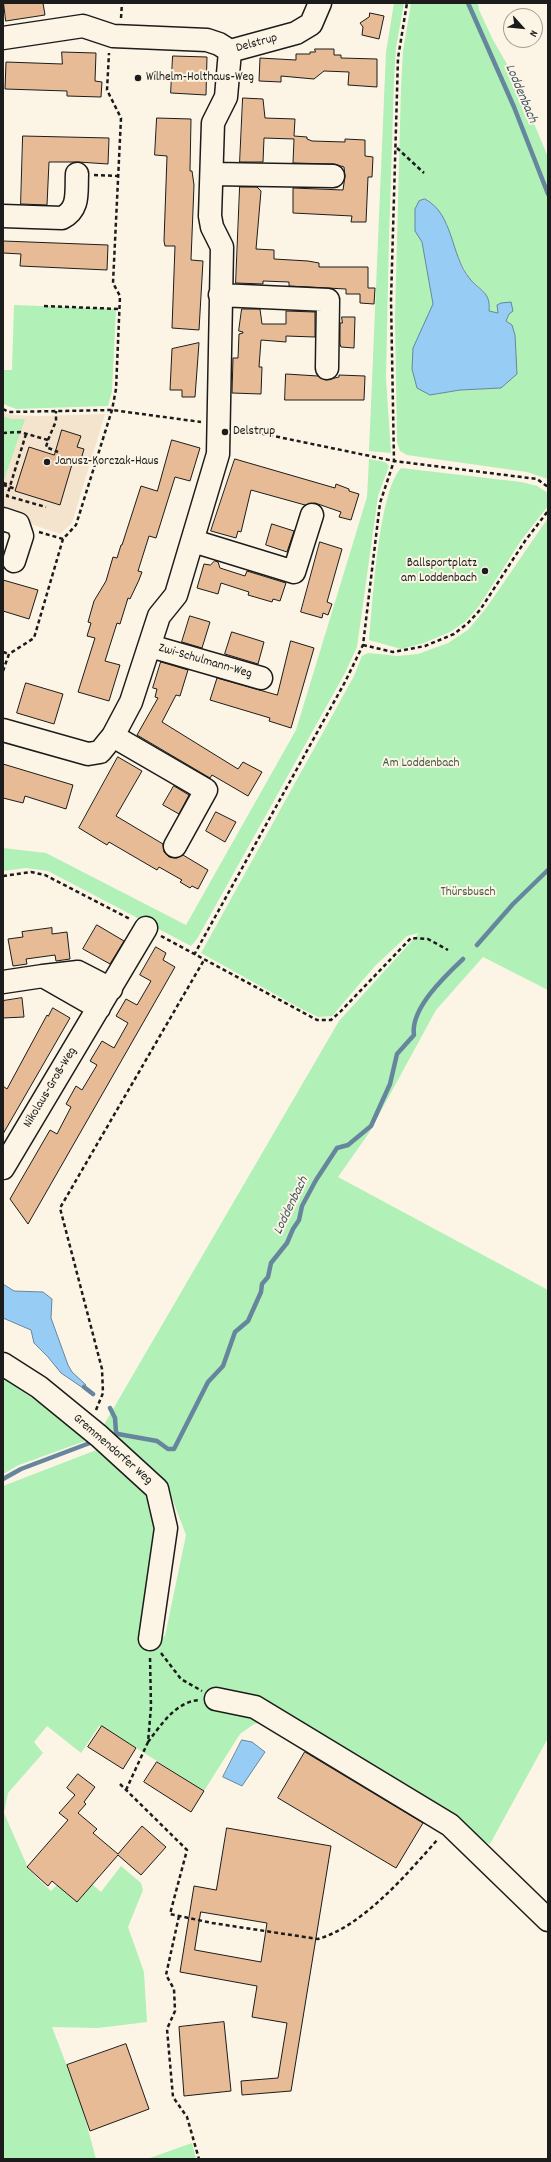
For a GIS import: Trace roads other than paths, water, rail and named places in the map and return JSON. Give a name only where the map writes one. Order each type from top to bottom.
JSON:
[{"type":"street","name":"Delstrup","points":[[219,422],[222,248],[212,227],[210,216],[213,174],[213,123],[226,97],[230,51],[296,34],[311,24],[320,3]]},
{"type":"street","points":[[3,38],[84,26],[113,36],[207,40],[219,44],[230,51]]},
{"type":"street","points":[[3,216],[62,218],[70,214],[75,207],[77,174]]},
{"type":"street","points":[[213,174],[333,176]]},
{"type":"street","points":[[220,295],[328,300],[327,368]]},
{"type":"street","name":"Zwi-Schulmann-Weg","points":[[3,730],[88,754],[100,752],[113,736],[131,702],[159,616],[176,595],[218,454],[219,422]]},
{"type":"street","points":[[193,541],[294,572],[312,515]]},
{"type":"street","points":[[3,519],[18,524],[22,536],[14,561]]},
{"type":"street","name":"Zwi-Schulmann-Weg","points":[[150,646],[261,678]]},
{"type":"street","points":[[113,736],[206,790],[175,846]]},
{"type":"street","name":"Nikolaus-Groß-Weg","points":[[3,1168],[146,928]]},
{"type":"street","points":[[3,982],[78,972],[110,989]]},
{"type":"street","points":[[43,976],[99,1008]]},
{"type":"street","name":"Gremmendorfer Weg","points":[[3,1364],[38,1387],[99,1436],[157,1489],[166,1528],[150,1639]]},
{"type":"street","points":[[216,1699],[256,1707],[450,1825],[548,1920]]},
{"type":"water","points":[[425,199],[441,214],[447,225],[464,269],[470,279],[487,296],[489,311],[498,313],[497,305],[511,302],[513,311],[509,314],[506,321],[512,325],[515,335],[517,374],[501,388],[460,390],[430,395],[417,388],[412,369],[413,348],[433,304],[422,242],[415,231],[415,209],[419,201]]},
{"type":"water","points":[[3,1284],[14,1291],[43,1292],[52,1299],[51,1318],[68,1365],[72,1372],[86,1385],[83,1388],[61,1373],[34,1343],[31,1330],[3,1318]]},
{"type":"water","points":[[242,1740],[252,1742],[265,1752],[242,1786],[223,1777]]},
{"type":"waterway","name":"Loddenbach","points":[[468,3],[514,107],[548,194]]},
{"type":"waterway","name":"Loddenbach","points":[[477,945],[513,904],[548,870]]},
{"type":"waterway","name":"Loddenbach","points":[[110,1408],[115,1418],[116,1432],[118,1434],[157,1441],[168,1449],[174,1449],[208,1382],[223,1366],[235,1332],[248,1321],[261,1292],[262,1284],[268,1277],[271,1263],[287,1243],[299,1220],[302,1206],[316,1180],[337,1148],[348,1145],[371,1126],[390,1084],[397,1054],[414,1035],[414,1025],[423,1004],[447,974],[463,959]]},
{"type":"waterway","points":[[84,1387],[93,1394]]},
{"type":"waterway","name":"Loddenbach","points":[[3,1479],[21,1469],[95,1441]]},
{"type":"place","name":"Wilhelm-Holthaus-Weg","points":[[138,78]]},
{"type":"place","name":"Delstrup","points":[[225,432]]},
{"type":"place","name":"Janusz-Korczak-Haus","points":[[47,462]]},
{"type":"place","name":"Ballsportplatz am Loddenbach","points":[[485,571]]},
{"type":"park label","name":"Am Loddenbach","points":[[421,764]]},
{"type":"park label","name":"Thürsbusch","points":[[468,893]]}]
